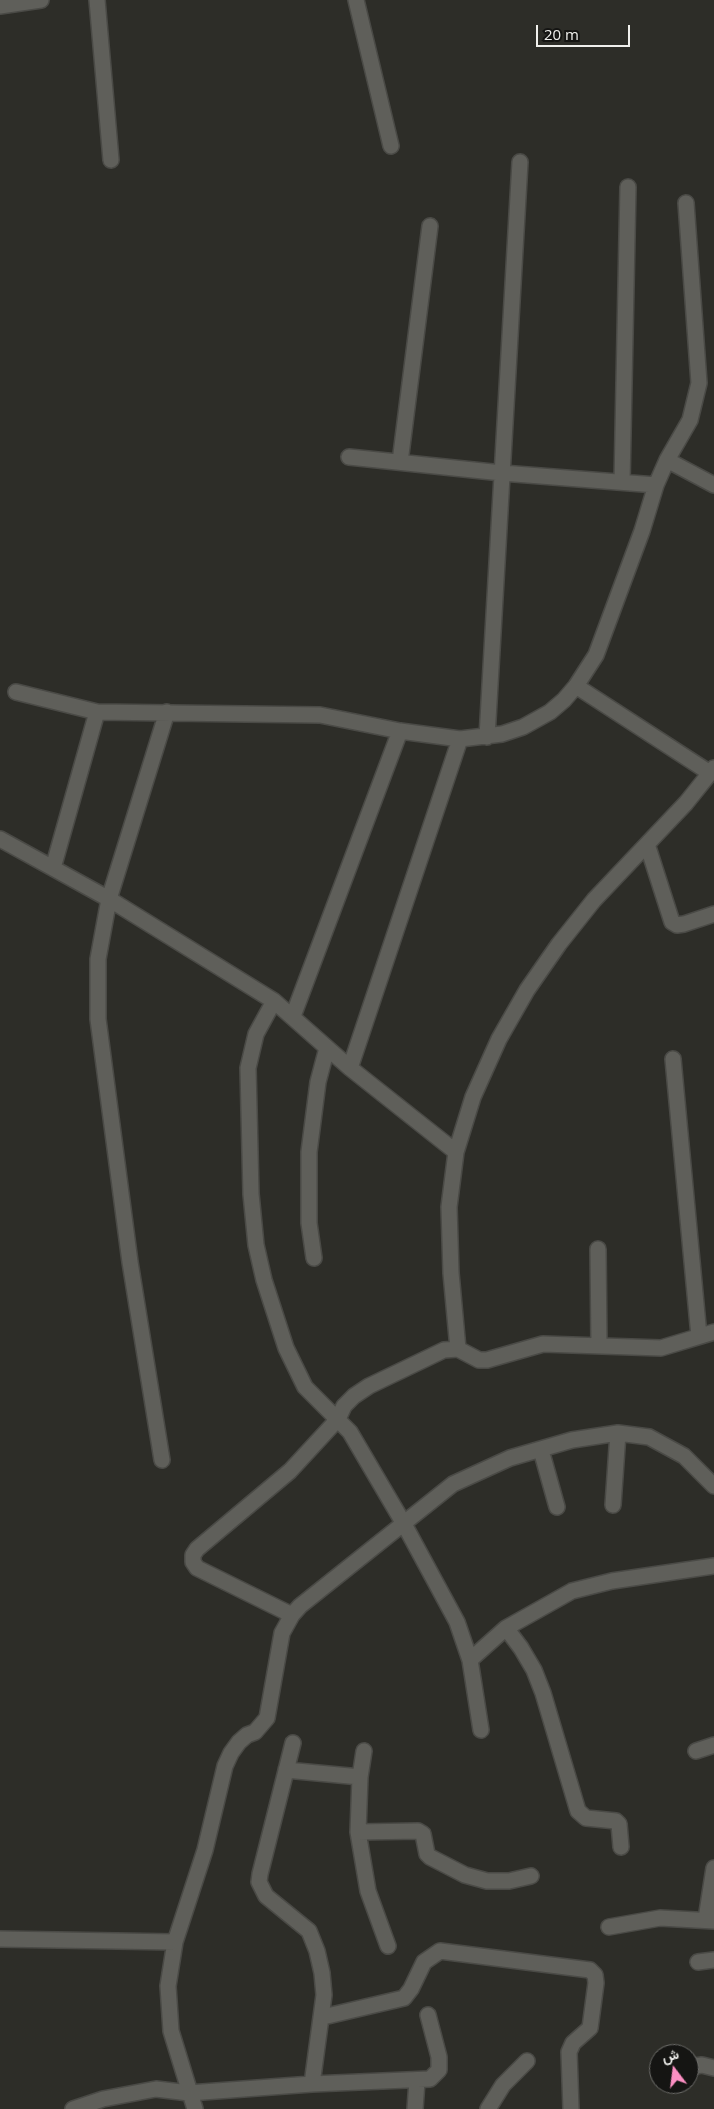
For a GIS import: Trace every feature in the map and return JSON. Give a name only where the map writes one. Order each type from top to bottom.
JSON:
[{"type":"street","points":[[0,6],[41,0]]},
{"type":"street","points":[[97,0],[111,160]]},
{"type":"street","points":[[356,0],[391,146]]},
{"type":"street","points":[[487,737],[520,162]]},
{"type":"street","points":[[622,482],[628,187]]},
{"type":"street","points":[[16,692],[97,712],[320,715],[400,731],[460,739],[487,737],[523,727],[550,712],[576,686],[596,655],[642,531],[656,485],[667,460],[690,420],[699,383],[686,203]]},
{"type":"street","points":[[400,462],[430,226]]},
{"type":"street","points":[[349,457],[502,473],[656,485]]},
{"type":"street","points":[[667,460],[714,485]]},
{"type":"street","points":[[458,1350],[450,1240],[450,1207],[456,1152],[473,1097],[499,1039],[527,990],[559,944],[594,900],[686,803],[712,770],[576,686]]},
{"type":"street","points":[[53,868],[97,712]]},
{"type":"street","points":[[162,1460],[130,1262],[98,1019],[98,959],[109,899],[167,712]]},
{"type":"street","points":[[293,1016],[400,731]]},
{"type":"street","points":[[350,1068],[460,739]]},
{"type":"street","points":[[0,839],[109,899],[274,1001],[350,1068],[456,1152]]},
{"type":"street","points":[[647,844],[672,922],[677,925],[684,924],[714,914]]},
{"type":"street","points":[[274,1001],[256,1034],[248,1068],[251,1194],[256,1245],[266,1288],[286,1348],[305,1387],[350,1432],[404,1524],[457,1622],[470,1660],[481,1730]]},
{"type":"street","points":[[314,1258],[309,1223],[309,1152],[315,1100],[328,1048]]},
{"type":"street","points":[[673,1059],[699,1336]]},
{"type":"street","points":[[598,1249],[599,1346]]},
{"type":"street","points":[[292,1615],[197,1568],[193,1562],[193,1555],[197,1548],[290,1471],[338,1418],[344,1406],[354,1396],[369,1386],[444,1350],[458,1350],[479,1360],[487,1360],[543,1344],[661,1348],[714,1332]]},
{"type":"street","points":[[613,1505],[618,1433]]},
{"type":"street","points":[[195,2109],[170,2031],[168,1986],[175,1942],[205,1850],[225,1766],[239,1742],[247,1735],[255,1732],[267,1718],[282,1633],[292,1615],[300,1606],[453,1484],[510,1458],[572,1440],[618,1433],[649,1437],[684,1456],[714,1486]]},
{"type":"street","points":[[541,1450],[557,1507]]},
{"type":"street","points":[[470,1660],[506,1628],[572,1591],[612,1581],[714,1566]]},
{"type":"street","points":[[506,1628],[530,1663],[543,1693],[578,1811],[586,1818],[616,1821],[621,1847]]},
{"type":"street","points":[[293,1743],[259,1882],[266,1896],[309,1931],[317,1951],[324,1995],[323,2017],[312,2084]]},
{"type":"street","points":[[696,1750],[714,1745]]},
{"type":"street","points":[[364,1751],[360,1777],[358,1832],[368,1890],[388,1946]]},
{"type":"street","points":[[286,1770],[360,1777]]},
{"type":"street","points":[[358,1832],[418,1831],[423,1834],[427,1854],[430,1857],[465,1875],[487,1881],[509,1881],[531,1876]]},
{"type":"street","points":[[609,1927],[660,1918],[710,1920],[714,1868]]},
{"type":"street","points":[[0,1939],[175,1942]]},
{"type":"street","points":[[323,2017],[404,1998],[411,1990],[424,1962],[440,1951],[590,1970],[595,1976],[596,1983],[590,2028],[574,2044],[569,2052],[571,2109]]},
{"type":"street","points":[[698,1962],[714,1960]]},
{"type":"street","points":[[73,2109],[103,2099],[156,2089],[190,2093],[312,2084],[430,2079],[438,2070],[439,2057],[428,2015]]},
{"type":"street","points":[[488,2109],[503,2086],[527,2061]]},
{"type":"street","points":[[699,2065],[714,2068]]},
{"type":"street","points":[[415,2109],[417,2081]]}]
